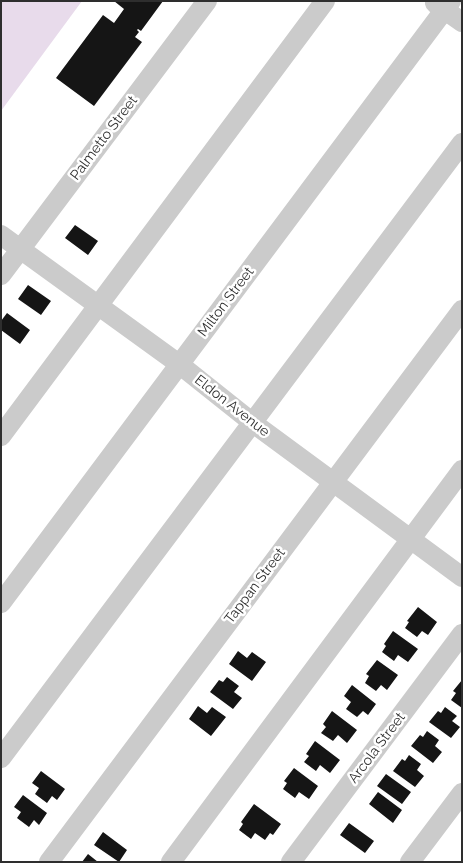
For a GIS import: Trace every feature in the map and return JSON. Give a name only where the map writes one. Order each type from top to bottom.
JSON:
[{"type":"street","name":"Palmetto Street","points":[[1,275],[207,1]]},
{"type":"street","points":[[1,436],[325,1]]},
{"type":"street","points":[[443,4],[462,22]]},
{"type":"street","name":"Milton Street","points":[[1,602],[179,364],[443,4]]},
{"type":"street","points":[[1,758],[462,143]]},
{"type":"street","name":"Eldon Avenue","points":[[1,235],[179,364],[253,422],[462,577]]},
{"type":"street","name":"Tappan Street","points":[[49,862],[462,310]]},
{"type":"street","points":[[171,862],[462,470]]},
{"type":"street","name":"Arcola Street","points":[[291,862],[462,634]]},
{"type":"street","points":[[410,862],[462,793]]},
{"type":"shaded area","points":[[1,1],[82,1],[1,111]]},
{"type":"building","points":[[114,1],[163,1],[141,31],[137,30],[139,32],[135,37],[142,42],[94,106],[56,78],[103,15],[114,23],[124,9]]},
{"type":"building","points":[[75,225],[98,241],[88,255],[65,238]]},
{"type":"building","points":[[28,285],[51,301],[41,315],[18,299]]},
{"type":"building","points":[[7,313],[30,330],[20,344],[1,330],[1,321]]},
{"type":"building","points":[[418,607],[437,622],[428,635],[422,631],[417,637],[405,628],[409,622],[407,621]]},
{"type":"building","points":[[393,631],[418,649],[408,662],[398,655],[394,661],[382,652],[386,646],[384,644]]},
{"type":"building","points":[[238,651],[247,658],[252,652],[266,662],[252,681],[229,664]]},
{"type":"building","points":[[377,660],[398,675],[387,690],[381,685],[376,691],[365,683],[369,676],[366,674]]},
{"type":"building","points":[[227,677],[239,686],[234,692],[242,698],[233,709],[210,692],[219,680],[223,682]]},
{"type":"building","points":[[462,680],[462,708],[451,700],[456,693],[453,691]]},
{"type":"building","points":[[352,685],[376,704],[368,715],[363,711],[357,717],[346,709],[351,702],[344,696]]},
{"type":"building","points":[[198,706],[207,713],[212,707],[226,717],[211,736],[189,719]]},
{"type":"building","points":[[445,707],[457,716],[452,721],[460,727],[451,738],[429,722],[438,711],[441,713]]},
{"type":"building","points":[[332,711],[357,730],[347,743],[338,735],[333,741],[321,733],[326,727],[323,724]]},
{"type":"building","points":[[427,731],[439,740],[435,746],[442,752],[433,763],[411,746],[420,735],[423,737]]},
{"type":"building","points":[[315,741],[340,760],[330,773],[320,765],[316,771],[304,762],[309,756],[306,754]]},
{"type":"building","points":[[409,755],[421,764],[417,770],[424,776],[415,787],[393,771],[402,759],[405,761]]},
{"type":"building","points":[[294,768],[318,786],[309,799],[299,792],[295,798],[283,789],[287,783],[284,781]]},
{"type":"building","points":[[41,771],[65,789],[57,800],[52,796],[47,803],[35,794],[39,788],[32,783]]},
{"type":"building","points":[[386,774],[411,792],[402,804],[377,786]]},
{"type":"building","points":[[378,792],[402,810],[393,823],[369,804]]},
{"type":"building","points":[[23,795],[47,813],[39,825],[34,820],[29,827],[17,818],[21,812],[14,807]]},
{"type":"building","points":[[254,804],[281,824],[273,835],[270,833],[265,840],[255,833],[251,839],[239,830],[243,824],[241,822]]},
{"type":"building","points":[[349,823],[374,841],[365,853],[340,835]]},
{"type":"building","points":[[103,832],[127,850],[119,862],[94,845]]},
{"type":"building","points":[[88,854],[98,862],[82,862]]}]
